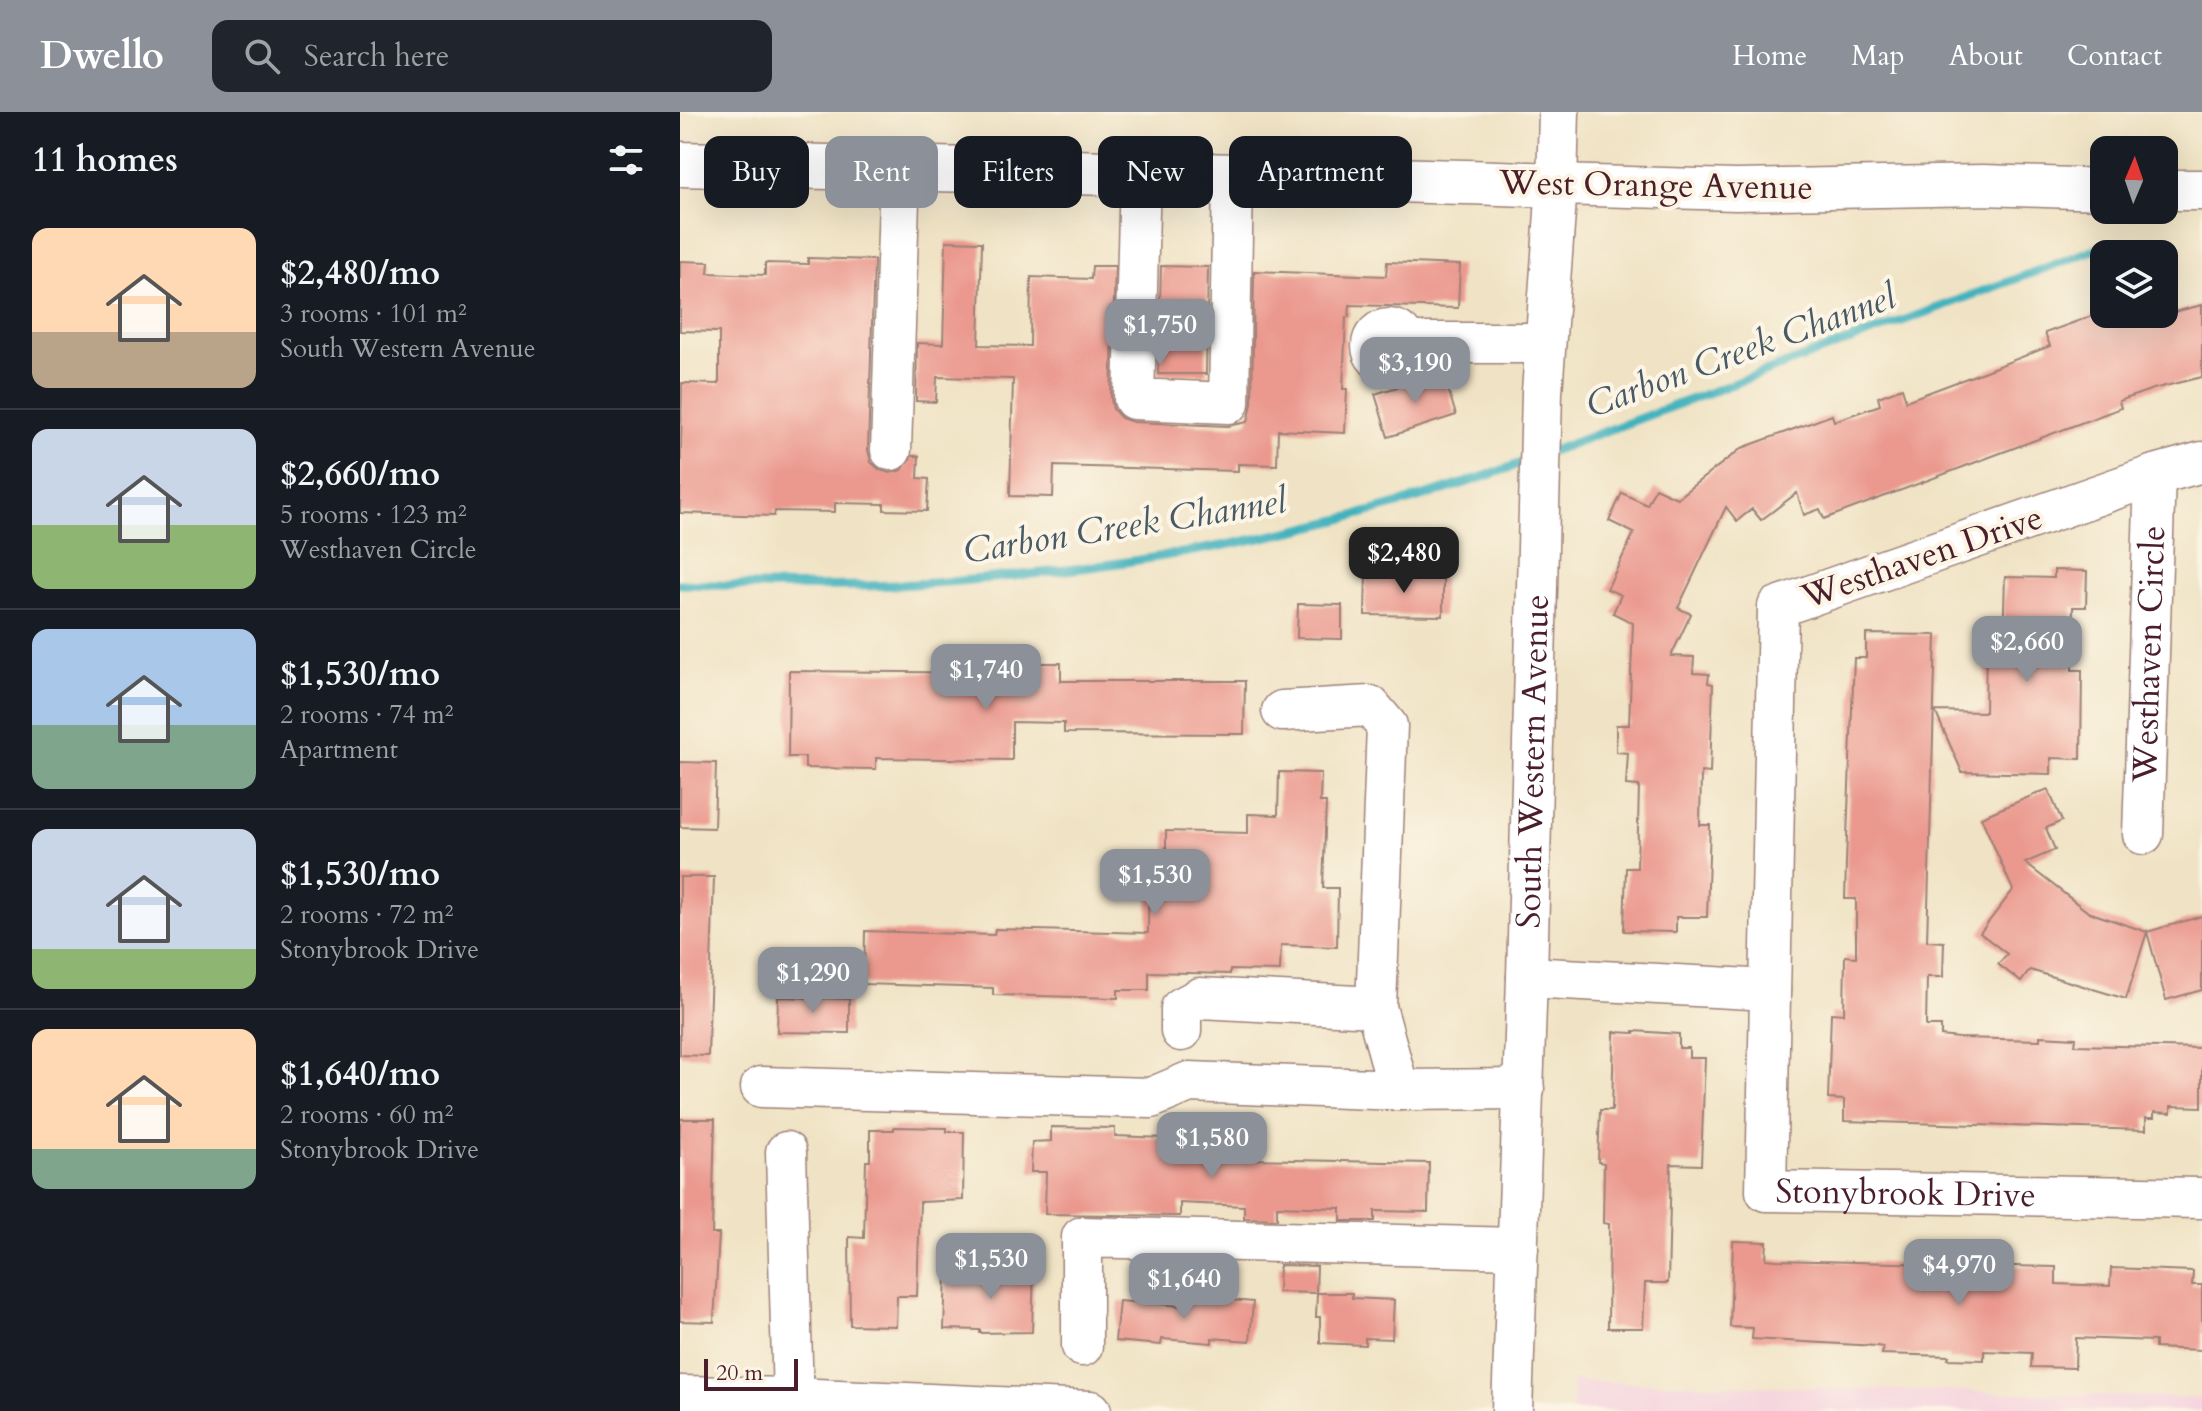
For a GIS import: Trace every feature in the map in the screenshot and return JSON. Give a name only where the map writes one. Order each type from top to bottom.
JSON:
[{"type":"main road","name":"West Orange Avenue","points":[[680,164],[825,167]]},
{"type":"main road","name":"West Orange Avenue","points":[[938,170],[1098,174]]},
{"type":"main road","name":"West Orange Avenue","points":[[1412,180],[1557,185]]},
{"type":"street","name":"South Western Avenue","points":[[1512,1411],[1524,1089],[1542,392],[1557,185],[1559,112]]},
{"type":"street","name":"West Orange Avenue","points":[[1557,185],[1736,190],[1983,185],[2090,189]]},
{"type":"street","points":[[2178,190],[2202,190]]},
{"type":"street","points":[[891,450],[899,208]]},
{"type":"street","points":[[1139,208],[1134,399],[1229,403],[1232,208]]},
{"type":"street","points":[[1406,343],[1545,343]]},
{"type":"street","name":"Westhaven Drive","points":[[1770,990],[1778,607],[2155,475],[2202,462]]},
{"type":"street","name":"Westhaven Circle","points":[[2143,834],[2155,475]]},
{"type":"street","points":[[1282,711],[1370,706],[1387,726],[1376,1007],[1399,1090]]},
{"type":"street","points":[[1527,977],[1770,990]]},
{"type":"street","name":"Stonybrook Drive","points":[[1770,990],[1766,1191],[2202,1198]]},
{"type":"street","points":[[1181,1031],[1181,1008],[1200,998],[1376,1007]]},
{"type":"street","points":[[761,1087],[1151,1098],[1189,1082],[1399,1090],[1524,1089]]},
{"type":"street","points":[[786,1152],[793,1398]]},
{"type":"street","points":[[1082,1346],[1082,1237],[1518,1248]]},
{"type":"street","points":[[680,1396],[1091,1411]]},
{"type":"shaded area","points":[[1573,1381],[2202,1398],[2202,1411],[1572,1411]]},
{"type":"building","points":[[946,241],[982,242],[979,345],[1030,346],[1031,277],[1091,279],[1092,266],[1115,266],[1111,399],[1113,409],[1121,418],[1133,422],[1228,426],[1248,422],[1252,403],[1254,271],[1386,276],[1387,262],[1460,265],[1458,308],[1350,305],[1349,317],[1346,317],[1343,389],[1347,389],[1345,433],[1278,430],[1277,465],[1238,464],[1238,471],[1054,466],[1053,497],[1010,496],[1013,379],[937,377],[936,402],[916,401],[917,343],[943,344]]},
{"type":"building","points":[[808,258],[874,260],[868,450],[871,462],[880,470],[890,473],[902,470],[912,456],[919,456],[918,478],[929,479],[927,511],[884,510],[884,504],[835,503],[835,512],[775,511],[774,516],[680,513],[682,383],[719,384],[719,332],[680,331],[680,261],[709,262],[708,273],[765,275],[765,263],[808,264]]},
{"type":"building","points":[[1161,266],[1208,267],[1206,374],[1158,374]]},
{"type":"building","points":[[2202,305],[2202,377],[2119,401],[2121,408],[1824,519],[1820,509],[1804,515],[1797,493],[1761,520],[1752,509],[1737,521],[1726,507],[1678,608],[1691,614],[1671,656],[1694,657],[1693,673],[1709,674],[1708,683],[1713,684],[1710,773],[1701,772],[1700,825],[1710,825],[1707,917],[1676,917],[1676,932],[1624,931],[1626,868],[1637,868],[1639,786],[1626,785],[1628,753],[1616,752],[1616,725],[1629,725],[1633,623],[1613,613],[1621,595],[1607,589],[1634,533],[1609,521],[1622,493],[1647,505],[1655,488],[1677,498],[1742,448],[1832,415],[1834,421],[1880,405],[1878,397],[1902,388],[1906,401],[1983,372],[2050,346],[2045,333],[2090,317],[2090,328],[2178,328],[2178,311]]},
{"type":"building","points":[[1443,373],[1456,415],[1388,437],[1375,394]]},
{"type":"building","points":[[2054,570],[2087,571],[2086,607],[2073,607],[2072,670],[2082,670],[2081,759],[2051,758],[2051,774],[1962,772],[1935,711],[1985,712],[1986,645],[2000,646],[2000,640],[2003,640],[2005,577],[2054,578]]},
{"type":"building","points":[[1366,573],[1443,574],[1443,616],[1365,615]]},
{"type":"building","points":[[1298,604],[1342,605],[1342,639],[1297,638]]},
{"type":"building","points":[[1866,634],[1936,635],[1927,941],[1944,942],[1943,977],[1927,977],[1926,1026],[1941,1026],[1941,1036],[1959,1038],[2040,1040],[2040,1036],[2076,1038],[2075,1045],[2202,1048],[2202,1107],[2171,1106],[2171,1113],[2154,1112],[2154,1118],[2146,1118],[2146,1130],[1844,1121],[1844,1100],[1828,1099],[1831,1013],[1844,1014],[1845,956],[1856,957],[1856,899],[1845,899],[1846,863],[1854,658],[1866,658]]},
{"type":"building","points":[[1013,663],[1061,663],[1061,681],[1245,681],[1244,734],[1064,733],[1064,723],[1012,722],[1012,760],[876,758],[876,769],[805,768],[805,757],[788,757],[789,671],[1012,673]]},
{"type":"building","points":[[680,762],[716,763],[714,828],[680,827]]},
{"type":"building","points":[[1279,772],[1321,773],[1320,802],[1326,802],[1323,888],[1338,888],[1337,947],[1281,945],[1280,971],[1230,970],[1230,974],[1149,972],[1149,990],[1118,990],[1118,998],[993,995],[993,988],[864,984],[865,931],[994,935],[995,929],[1148,933],[1149,856],[1166,857],[1166,831],[1248,833],[1248,814],[1278,815]]},
{"type":"building","points":[[2048,789],[2062,821],[2046,828],[2055,850],[2025,863],[2088,912],[2147,932],[2126,999],[2030,970],[2021,982],[1998,964],[2007,954],[1980,933],[2013,890],[1981,817]]},
{"type":"building","points":[[680,877],[714,877],[708,1056],[680,1055]]},
{"type":"building","points":[[2202,916],[2202,990],[2166,1000],[2147,932]]},
{"type":"building","points":[[778,997],[849,999],[849,1033],[777,1032]]},
{"type":"building","points":[[1614,1032],[1679,1034],[1679,1048],[1689,1048],[1689,1058],[1705,1058],[1701,1165],[1671,1164],[1668,1283],[1645,1283],[1643,1328],[1608,1328],[1609,1224],[1603,1223],[1604,1163],[1598,1162],[1600,1110],[1612,1110]]},
{"type":"building","points":[[680,1119],[715,1119],[712,1234],[719,1234],[714,1322],[680,1321]]},
{"type":"building","points":[[894,1127],[947,1128],[947,1132],[964,1132],[963,1200],[920,1202],[917,1296],[897,1296],[896,1326],[850,1325],[849,1237],[864,1238],[870,1130],[894,1130]]},
{"type":"building","points":[[1051,1127],[1115,1128],[1115,1136],[1165,1138],[1165,1157],[1429,1163],[1428,1212],[1375,1211],[1375,1221],[1341,1221],[1341,1208],[1277,1206],[1277,1219],[1244,1218],[1244,1206],[1180,1203],[1180,1216],[1045,1214],[1046,1172],[1031,1172],[1032,1142],[1051,1141]]},
{"type":"building","points":[[1733,1241],[1767,1242],[1766,1259],[1776,1260],[2056,1267],[2056,1284],[2110,1286],[2111,1268],[2193,1271],[2192,1285],[2202,1285],[2202,1350],[2155,1348],[2155,1341],[2076,1338],[2075,1368],[2031,1367],[2032,1353],[1984,1351],[1984,1360],[1948,1359],[1949,1356],[1882,1354],[1883,1347],[1877,1346],[1752,1339],[1753,1328],[1730,1327]]},
{"type":"building","points":[[1279,1265],[1317,1266],[1316,1293],[1278,1292]]},
{"type":"building","points":[[979,1266],[1034,1268],[1032,1332],[980,1333],[980,1330],[944,1329],[946,1275],[979,1276]]},
{"type":"building","points":[[1317,1293],[1352,1293],[1352,1298],[1394,1300],[1392,1339],[1365,1338],[1365,1345],[1320,1343],[1320,1317],[1316,1317]]},
{"type":"building","points":[[1181,1296],[1253,1302],[1250,1341],[1212,1338],[1212,1343],[1162,1339],[1161,1345],[1115,1341],[1119,1301],[1181,1306]]},
{"type":"waterway","name":"Carbon Creek Channel","points":[[1552,451],[2090,251]]},
{"type":"waterway","name":"Carbon Creek Channel","points":[[680,584],[898,585],[1112,564],[1184,553],[1325,523],[1463,484],[1530,460]]}]
